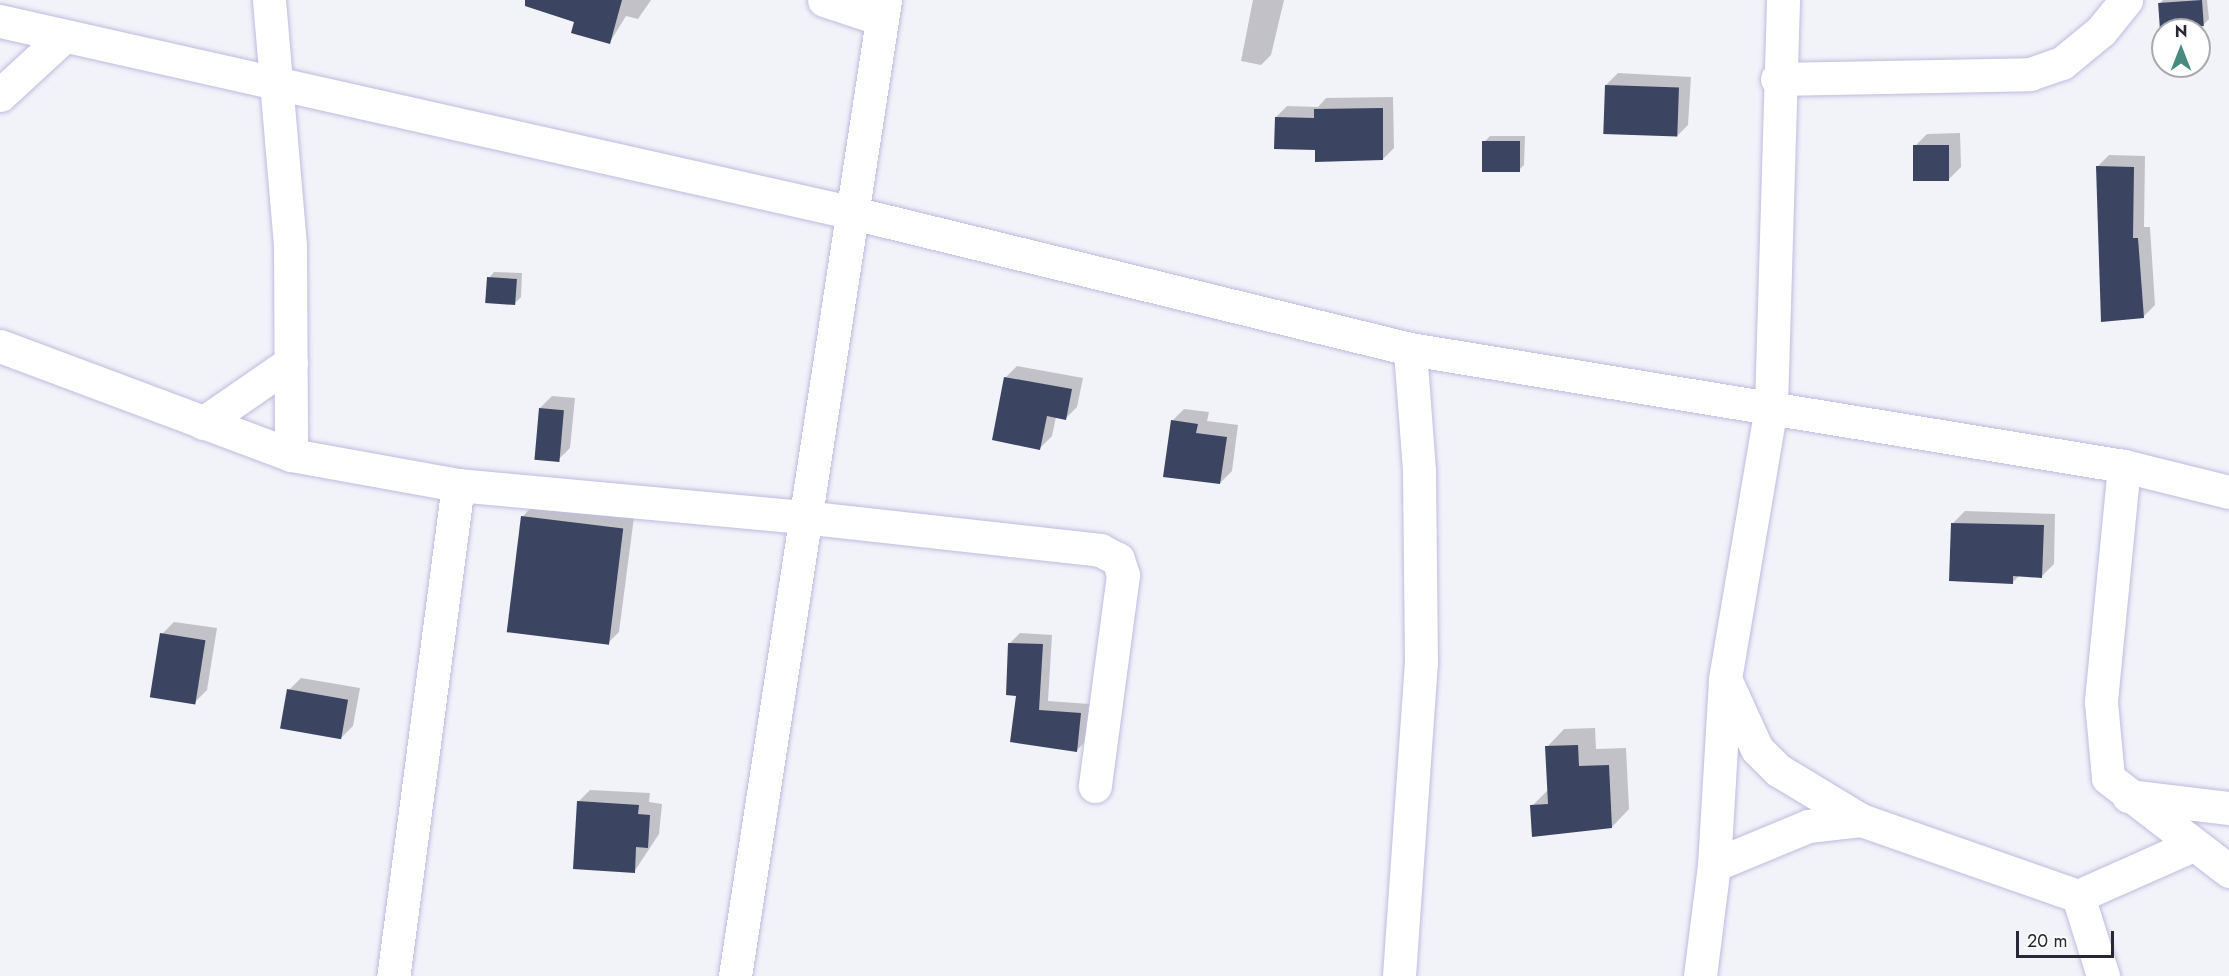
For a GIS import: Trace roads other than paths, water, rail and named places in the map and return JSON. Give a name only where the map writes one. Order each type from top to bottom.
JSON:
[{"type":"street","points":[[269,0],[278,82],[290,246],[291,455]]},
{"type":"street","points":[[735,976],[849,212],[883,10],[824,0]]},
{"type":"street","points":[[1700,976],[1714,865],[1725,679],[1771,406],[1777,79],[1784,0]]},
{"type":"street","points":[[1777,79],[2030,74],[2062,63],[2101,31],[2126,0]]},
{"type":"street","points":[[0,21],[61,39],[278,82],[849,212],[1410,349],[1771,406],[2124,466],[2229,492]]},
{"type":"street","points":[[0,94],[61,39]]},
{"type":"street","points":[[0,345],[291,455],[458,485],[803,517],[1100,550],[1118,559],[1122,584],[1095,786]]},
{"type":"street","points":[[1399,976],[1421,663],[1419,470],[1410,349]]},
{"type":"street","points":[[203,423],[291,362]]},
{"type":"street","points":[[2124,466],[2101,702],[2108,778],[2123,795],[2229,871]]},
{"type":"street","points":[[393,976],[458,485]]},
{"type":"street","points":[[1725,679],[1757,749],[1778,770],[1861,820],[2078,896],[2193,845]]},
{"type":"street","points":[[2123,795],[2229,808]]},
{"type":"street","points":[[1714,865],[1808,826],[1861,820]]},
{"type":"street","points":[[2078,896],[2103,976]]}]
